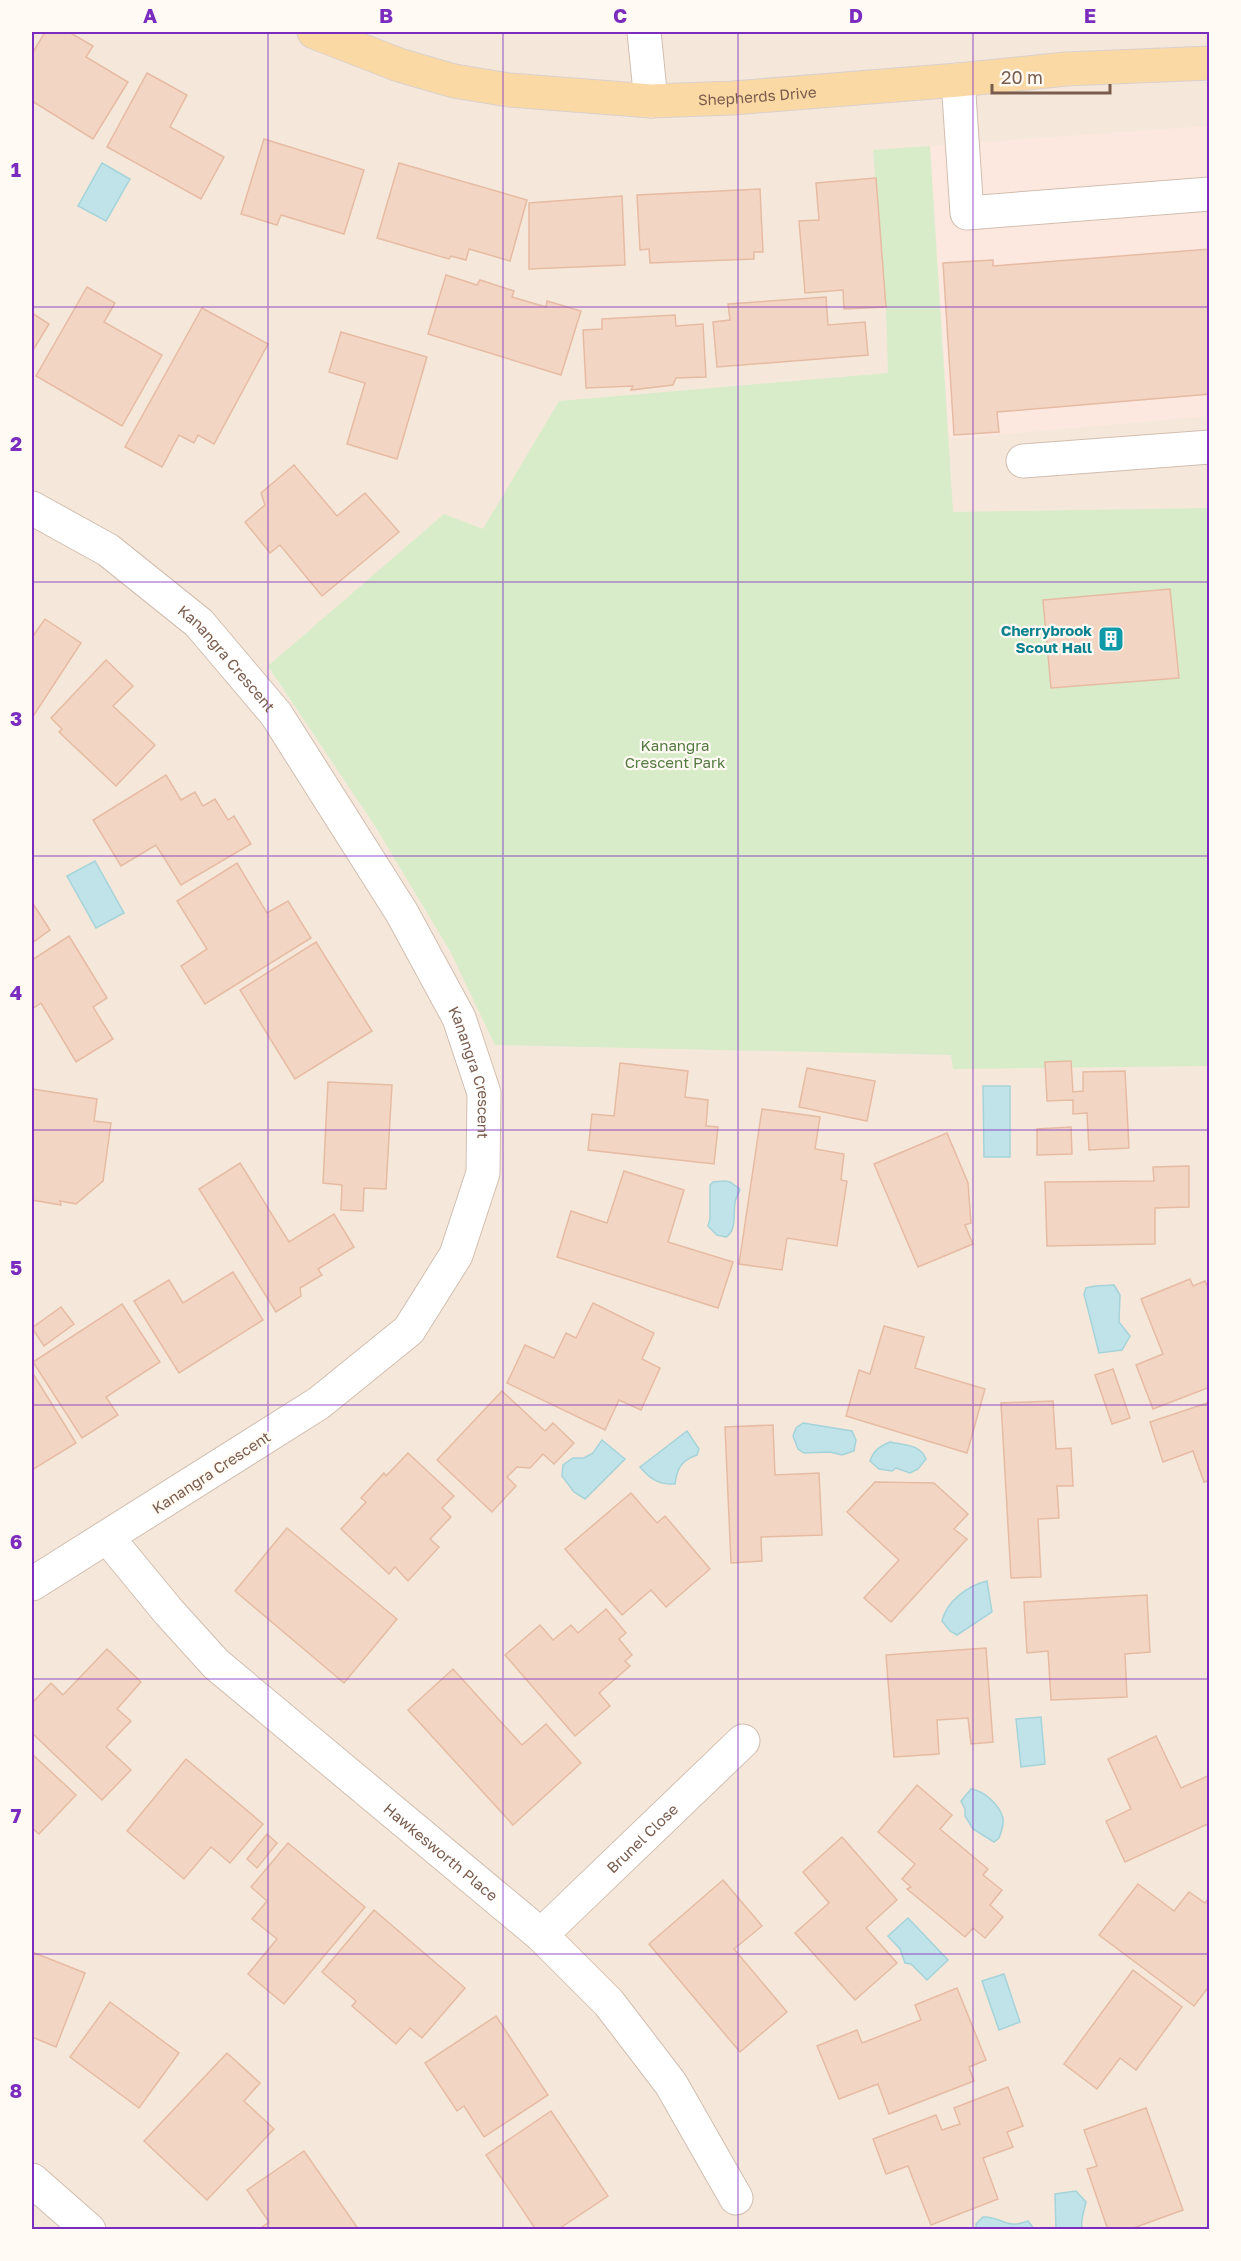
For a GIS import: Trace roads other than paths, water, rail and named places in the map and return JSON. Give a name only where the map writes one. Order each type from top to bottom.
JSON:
[{"type":"main road","name":"Shepherds Drive","points":[[314,32],[399,65],[454,81],[509,90],[651,101],[733,98],[1066,69],[1209,63]]},
{"type":"street","points":[[644,32],[651,101]]},
{"type":"street","points":[[958,80],[967,213],[1209,194]]},
{"type":"street","points":[[1023,460],[1209,447]]},
{"type":"street","name":"Kanangra Crescent","points":[[32,508],[108,550],[199,623],[276,714],[402,913],[459,1018],[484,1093],[483,1173],[456,1255],[409,1329],[319,1402],[108,1538],[32,1584]]},
{"type":"street","name":"Hawkesworth Place","points":[[108,1538],[168,1611],[216,1664],[541,1935],[609,2003],[671,2084],[736,2198]]},
{"type":"street","name":"Brunel Close","points":[[541,1935],[743,1741]]},
{"type":"street","points":[[32,2180],[89,2229]]},
{"type":"water","points":[[102,163],[130,179],[106,221],[78,206]]},
{"type":"water","points":[[95,861],[124,913],[96,928],[67,876]]},
{"type":"water","points":[[983,1086],[1010,1086],[1010,1157],[984,1157]]},
{"type":"water","points":[[725,1181],[740,1189],[735,1201],[732,1230],[726,1237],[717,1235],[708,1226],[710,1185],[713,1182]]},
{"type":"water","points":[[1114,1285],[1120,1295],[1119,1322],[1130,1336],[1122,1350],[1099,1353],[1084,1294],[1086,1288]]},
{"type":"water","points":[[803,1423],[852,1431],[856,1440],[854,1451],[842,1455],[830,1452],[804,1453],[798,1449],[793,1436],[796,1428]]},
{"type":"water","points":[[687,1431],[699,1449],[697,1455],[681,1465],[675,1484],[664,1483],[647,1475],[640,1467]]},
{"type":"water","points":[[602,1440],[625,1459],[585,1499],[574,1492],[562,1476],[563,1465],[573,1458],[584,1458],[593,1453]]},
{"type":"water","points":[[890,1442],[916,1448],[926,1459],[918,1469],[910,1473],[896,1468],[892,1471],[879,1469],[870,1461],[878,1449]]},
{"type":"water","points":[[987,1581],[992,1612],[957,1635],[950,1631],[942,1621],[948,1607],[965,1591]]},
{"type":"water","points":[[1041,1717],[1045,1764],[1021,1767],[1016,1719]]},
{"type":"water","points":[[971,1789],[981,1792],[990,1799],[1001,1813],[1002,1828],[999,1838],[994,1842],[973,1829],[965,1816],[965,1809],[961,1801]]},
{"type":"water","points":[[908,1918],[948,1960],[927,1980],[911,1964],[905,1963],[900,1949],[888,1936]]},
{"type":"water","points":[[1004,1974],[1020,2022],[999,2030],[982,1981]]},
{"type":"water","points":[[1076,2191],[1086,2202],[1082,2229],[1056,2229],[1055,2194]]},
{"type":"water","points":[[983,2217],[1014,2224],[1028,2221],[1034,2229],[976,2229],[976,2224]]},
{"type":"place","name":"Cherrybrook Scout Hall","points":[[1111,639]]},
{"type":"park label","name":"Kanangra Crescent Park","points":[[675,754]]}]
